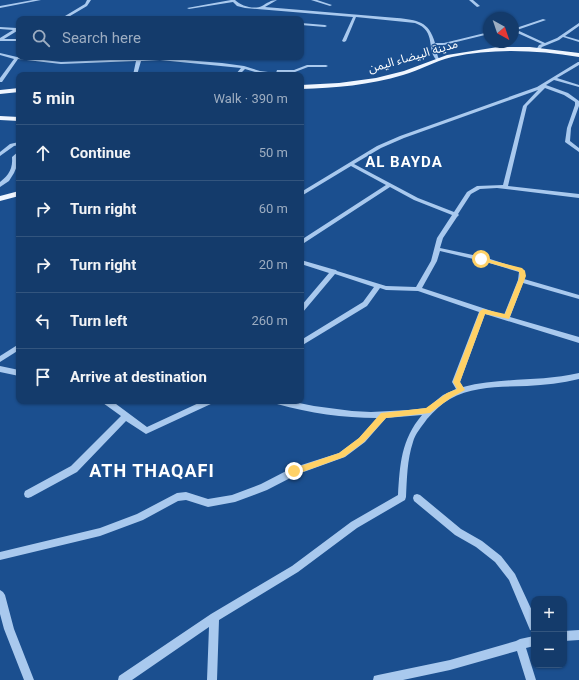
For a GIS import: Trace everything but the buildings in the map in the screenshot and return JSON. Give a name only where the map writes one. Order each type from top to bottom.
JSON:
[{"type":"main road","name":"مدينة البيضاء اليمن","points":[[304,87],[339,85],[375,80],[438,60],[486,50],[538,50],[579,55]]},
{"type":"main road","name":"مدينة البيضاء اليمن","points":[[304,91],[325,91],[376,84],[411,75],[446,63],[474,57],[506,54],[547,56],[579,61]]},
{"type":"main road","points":[[438,60],[446,63]]},
{"type":"main road","points":[[0,89],[16,87]]},
{"type":"main road","points":[[0,92],[16,90]]},
{"type":"main road","points":[[0,118],[16,119]]},
{"type":"main road","points":[[0,199],[16,194]]},
{"type":"street","points":[[0,7],[39,0]]},
{"type":"street","points":[[67,16],[86,5],[89,0]]},
{"type":"street","points":[[189,8],[234,0],[242,6],[405,20],[430,29],[438,60]]},
{"type":"street","points":[[260,8],[275,0]]},
{"type":"street","points":[[313,0],[330,5]]},
{"type":"street","points":[[471,0],[478,6]]},
{"type":"street","points":[[344,41],[355,16]]},
{"type":"street","points":[[519,28],[544,20]]},
{"type":"street","points":[[304,24],[325,26]]},
{"type":"street","points":[[538,50],[539,47],[563,36],[579,24]]},
{"type":"street","points":[[0,28],[16,28]]},
{"type":"street","points":[[0,40],[16,30]]},
{"type":"street","points":[[519,32],[545,44]]},
{"type":"street","points":[[433,44],[444,44],[483,34]]},
{"type":"street","points":[[563,36],[579,41]]},
{"type":"street","points":[[0,40],[16,40]]},
{"type":"street","points":[[0,54],[16,58]]},
{"type":"street","points":[[0,81],[16,59]]},
{"type":"street","points":[[34,60],[74,63],[123,60]]},
{"type":"street","points":[[136,72],[139,60]]},
{"type":"street","points":[[162,60],[244,67],[260,72]]},
{"type":"street","points":[[304,192],[395,139],[544,86],[579,61]]},
{"type":"street","points":[[279,72],[297,71],[307,66],[326,66]]},
{"type":"street","points":[[240,72],[244,67]]},
{"type":"street","points":[[555,79],[579,86]]},
{"type":"street","points":[[544,86],[566,94],[577,101],[569,128],[567,142],[579,150]]},
{"type":"street","points":[[505,187],[524,108],[544,86]]},
{"type":"street","points":[[0,154],[9,147],[16,144]]},
{"type":"street","points":[[350,164],[416,199],[456,215]]},
{"type":"street","points":[[0,186],[11,176],[16,166]]},
{"type":"street","points":[[304,241],[390,185]]},
{"type":"street","points":[[418,289],[434,261],[440,238],[469,193],[474,189],[491,186],[579,196]]},
{"type":"street","points":[[437,249],[520,269],[523,273],[507,317]]},
{"type":"street","points":[[304,263],[378,286],[392,289],[418,289],[483,311],[579,340]]},
{"type":"street","points":[[304,306],[334,271]]},
{"type":"street","points":[[521,280],[579,297]]},
{"type":"street","points":[[304,341],[365,304],[378,286]]},
{"type":"street","points":[[461,390],[456,382],[483,311]]},
{"type":"street","points":[[0,359],[16,349]]},
{"type":"street","points":[[0,370],[16,373]]},
{"type":"street","points":[[123,680],[214,617],[295,569],[354,525],[402,497],[407,447],[413,432],[428,411],[450,395],[461,390],[481,385],[542,382],[579,376]]},
{"type":"street","points":[[110,404],[146,431],[204,404]]},
{"type":"street","points":[[287,404],[336,412],[384,415],[428,411]]},
{"type":"street","points":[[0,556],[100,532],[140,517],[177,497],[186,496],[208,503],[232,499],[264,487],[294,471],[342,455],[362,440],[384,415]]},
{"type":"street","points":[[28,494],[74,468],[126,416]]},
{"type":"street","points":[[417,498],[458,532],[479,544],[498,559],[512,577],[531,619]]},
{"type":"street","points":[[0,595],[8,629],[29,680]]},
{"type":"street","points":[[212,680],[214,617]]},
{"type":"street","points":[[567,636],[579,635]]},
{"type":"street","points":[[378,680],[445,666],[531,642]]},
{"type":"street","points":[[520,644],[531,680]]},
{"type":"district","name":"AL BAYDA","points":[[404,162]]},
{"type":"district","name":"ATH THAQAFI","points":[[152,470]]},
{"type":"route","points":[[294,471],[342,455],[362,440],[384,415],[428,411],[434,405],[461,390],[456,382],[483,311],[507,317],[523,276],[520,269],[481,259]]}]
